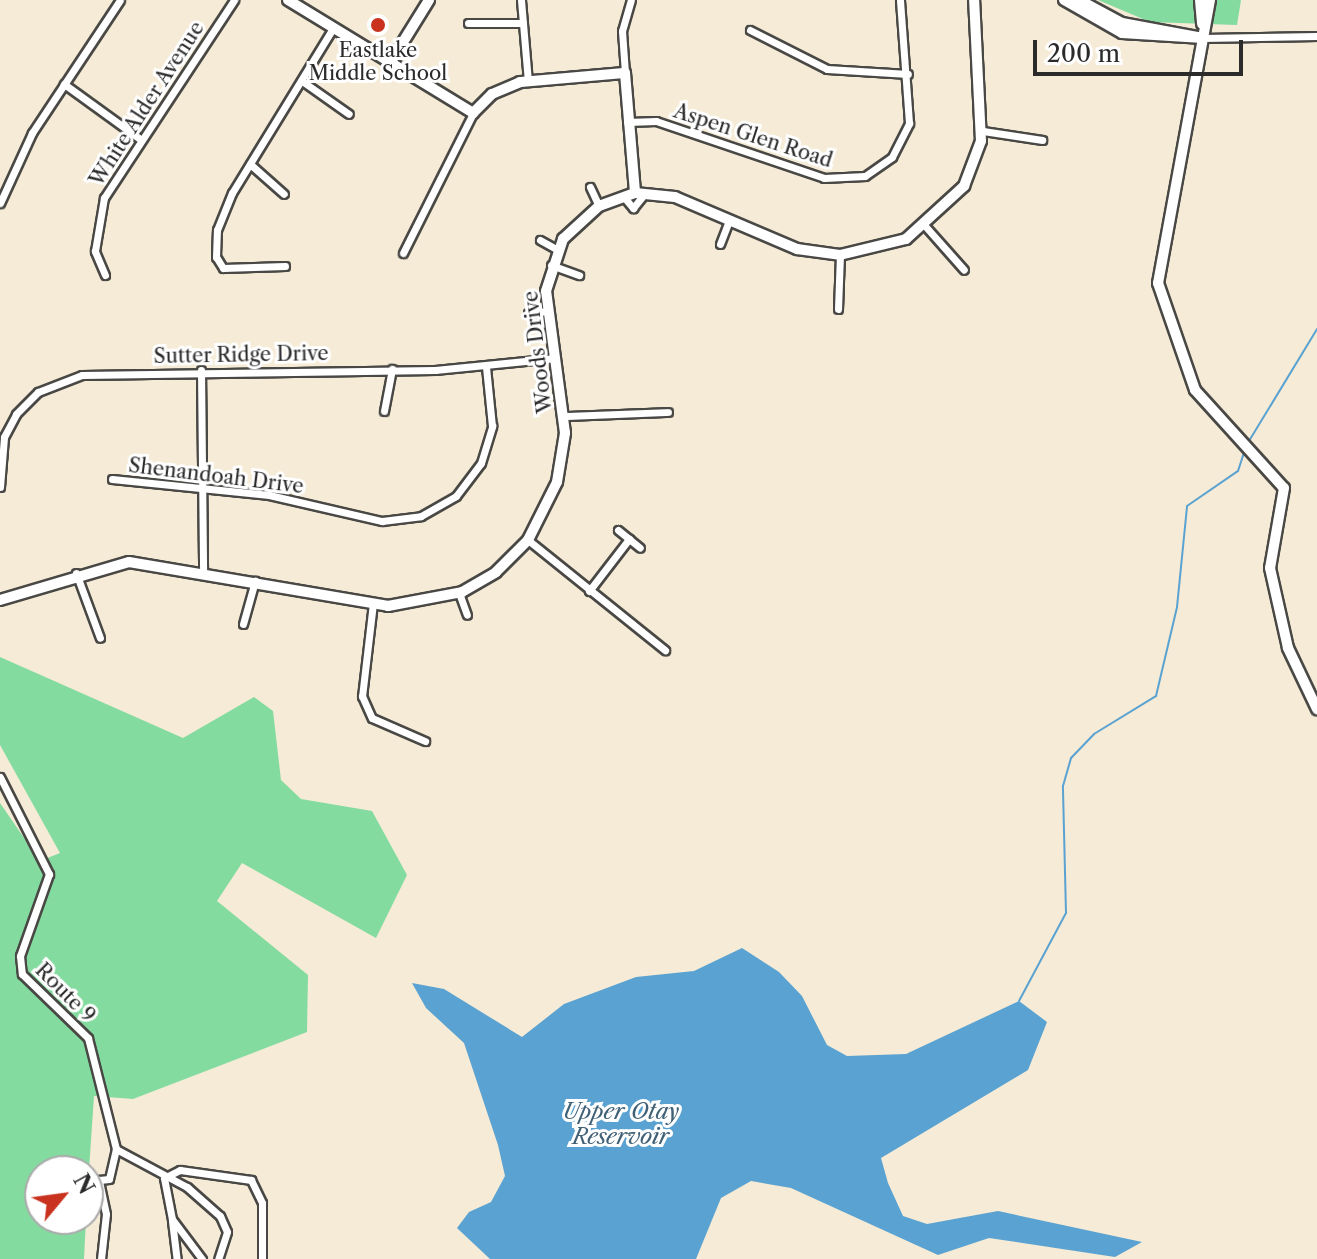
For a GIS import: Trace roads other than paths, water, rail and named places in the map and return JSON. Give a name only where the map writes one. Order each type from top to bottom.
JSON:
[{"type":"street","points":[[0,203],[64,84],[120,0]]},
{"type":"street","name":"White Alder Avenue","points":[[105,275],[95,251],[100,209],[140,139],[234,0]]},
{"type":"street","points":[[288,0],[473,113]]},
{"type":"street","points":[[390,63],[429,0]]},
{"type":"street","points":[[521,0],[528,81]]},
{"type":"street","points":[[631,0],[622,31],[627,122],[640,193],[729,220],[797,249],[840,255],[880,249],[926,227],[964,186],[983,131],[974,0]]},
{"type":"street","name":"Aspen Glen Road","points":[[627,122],[656,121],[816,176],[848,180],[879,168],[901,145],[910,116],[900,0]]},
{"type":"street","points":[[1064,0],[1122,33],[1203,38],[1317,36]]},
{"type":"street","points":[[1079,0],[1122,23],[1203,38]]},
{"type":"street","points":[[1200,0],[1203,38]]},
{"type":"street","points":[[1210,0],[1158,283],[1195,390],[1284,488],[1270,568],[1288,648],[1317,709]]},
{"type":"street","points":[[468,23],[523,23]]},
{"type":"street","points":[[285,266],[230,271],[217,260],[221,214],[333,28]]},
{"type":"street","points":[[750,30],[827,69],[908,74]]},
{"type":"street","points":[[403,253],[473,113],[492,94],[528,81],[625,73]]},
{"type":"street","points":[[302,81],[349,114]]},
{"type":"street","points":[[64,84],[140,139]]},
{"type":"street","points":[[983,131],[1042,140]]},
{"type":"street","points":[[250,164],[284,194]]},
{"type":"street","points":[[590,187],[599,206]]},
{"type":"street","name":"Woods Drive","points":[[459,593],[528,540],[557,482],[564,416],[548,311],[550,264],[556,249],[599,206],[640,193]]},
{"type":"street","points":[[720,244],[729,220]]},
{"type":"street","points":[[926,227],[964,270]]},
{"type":"street","points":[[540,240],[556,249]]},
{"type":"street","points":[[838,309],[840,255]]},
{"type":"street","points":[[550,264],[579,275]]},
{"type":"street","points":[[528,313],[548,311]]},
{"type":"street","name":"Sutter Ridge Drive","points":[[0,487],[6,431],[47,387],[82,375],[201,370],[486,367],[555,358]]},
{"type":"street","name":"Shenandoah Drive","points":[[112,479],[269,495],[382,521],[430,513],[464,489],[484,457],[492,416],[486,367]]},
{"type":"street","points":[[384,411],[392,369]]},
{"type":"street","points":[[201,370],[207,491],[203,571]]},
{"type":"street","points":[[564,416],[668,412]]},
{"type":"street","points":[[618,530],[640,548]]},
{"type":"street","points":[[589,591],[629,539]]},
{"type":"street","points":[[528,540],[665,650]]},
{"type":"street","points":[[0,600],[76,573],[129,562],[203,571],[373,603],[459,593],[467,615]]},
{"type":"street","points":[[76,573],[100,638]]},
{"type":"street","points":[[243,624],[255,581]]},
{"type":"street","points":[[373,603],[362,696],[372,718],[425,741]]},
{"type":"street","name":"Route 9","points":[[0,777],[49,874],[20,970],[88,1038],[116,1149]]},
{"type":"street","points":[[101,1259],[106,1214],[99,1180],[109,1179],[116,1149],[220,1216],[227,1232],[218,1259]]},
{"type":"street","points":[[164,1178],[180,1170],[251,1180],[262,1203],[262,1259]]},
{"type":"street","points":[[164,1178],[177,1259]]},
{"type":"street","points":[[172,1219],[202,1259]]},
{"type":"water","name":"Upper Otay Reservoir","points":[[742,948],[779,972],[802,996],[827,1045],[847,1056],[906,1054],[1019,1001],[1047,1022],[1028,1070],[881,1158],[903,1216],[927,1224],[998,1211],[1142,1242],[1115,1257],[989,1238],[938,1255],[791,1188],[751,1181],[721,1198],[696,1259],[490,1259],[457,1228],[469,1212],[491,1202],[505,1176],[498,1145],[464,1043],[426,1008],[412,983],[444,989],[522,1037],[564,1004],[636,977],[694,971]]},
{"type":"waterway","points":[[1249,441],[1317,329]]},
{"type":"waterway","points":[[1019,1001],[1066,913],[1063,786],[1071,758],[1094,734],[1156,696],[1177,607],[1187,506],[1238,471],[1245,450]]},
{"type":"place","name":"Eastlake Middle School","points":[[378,25]]}]
